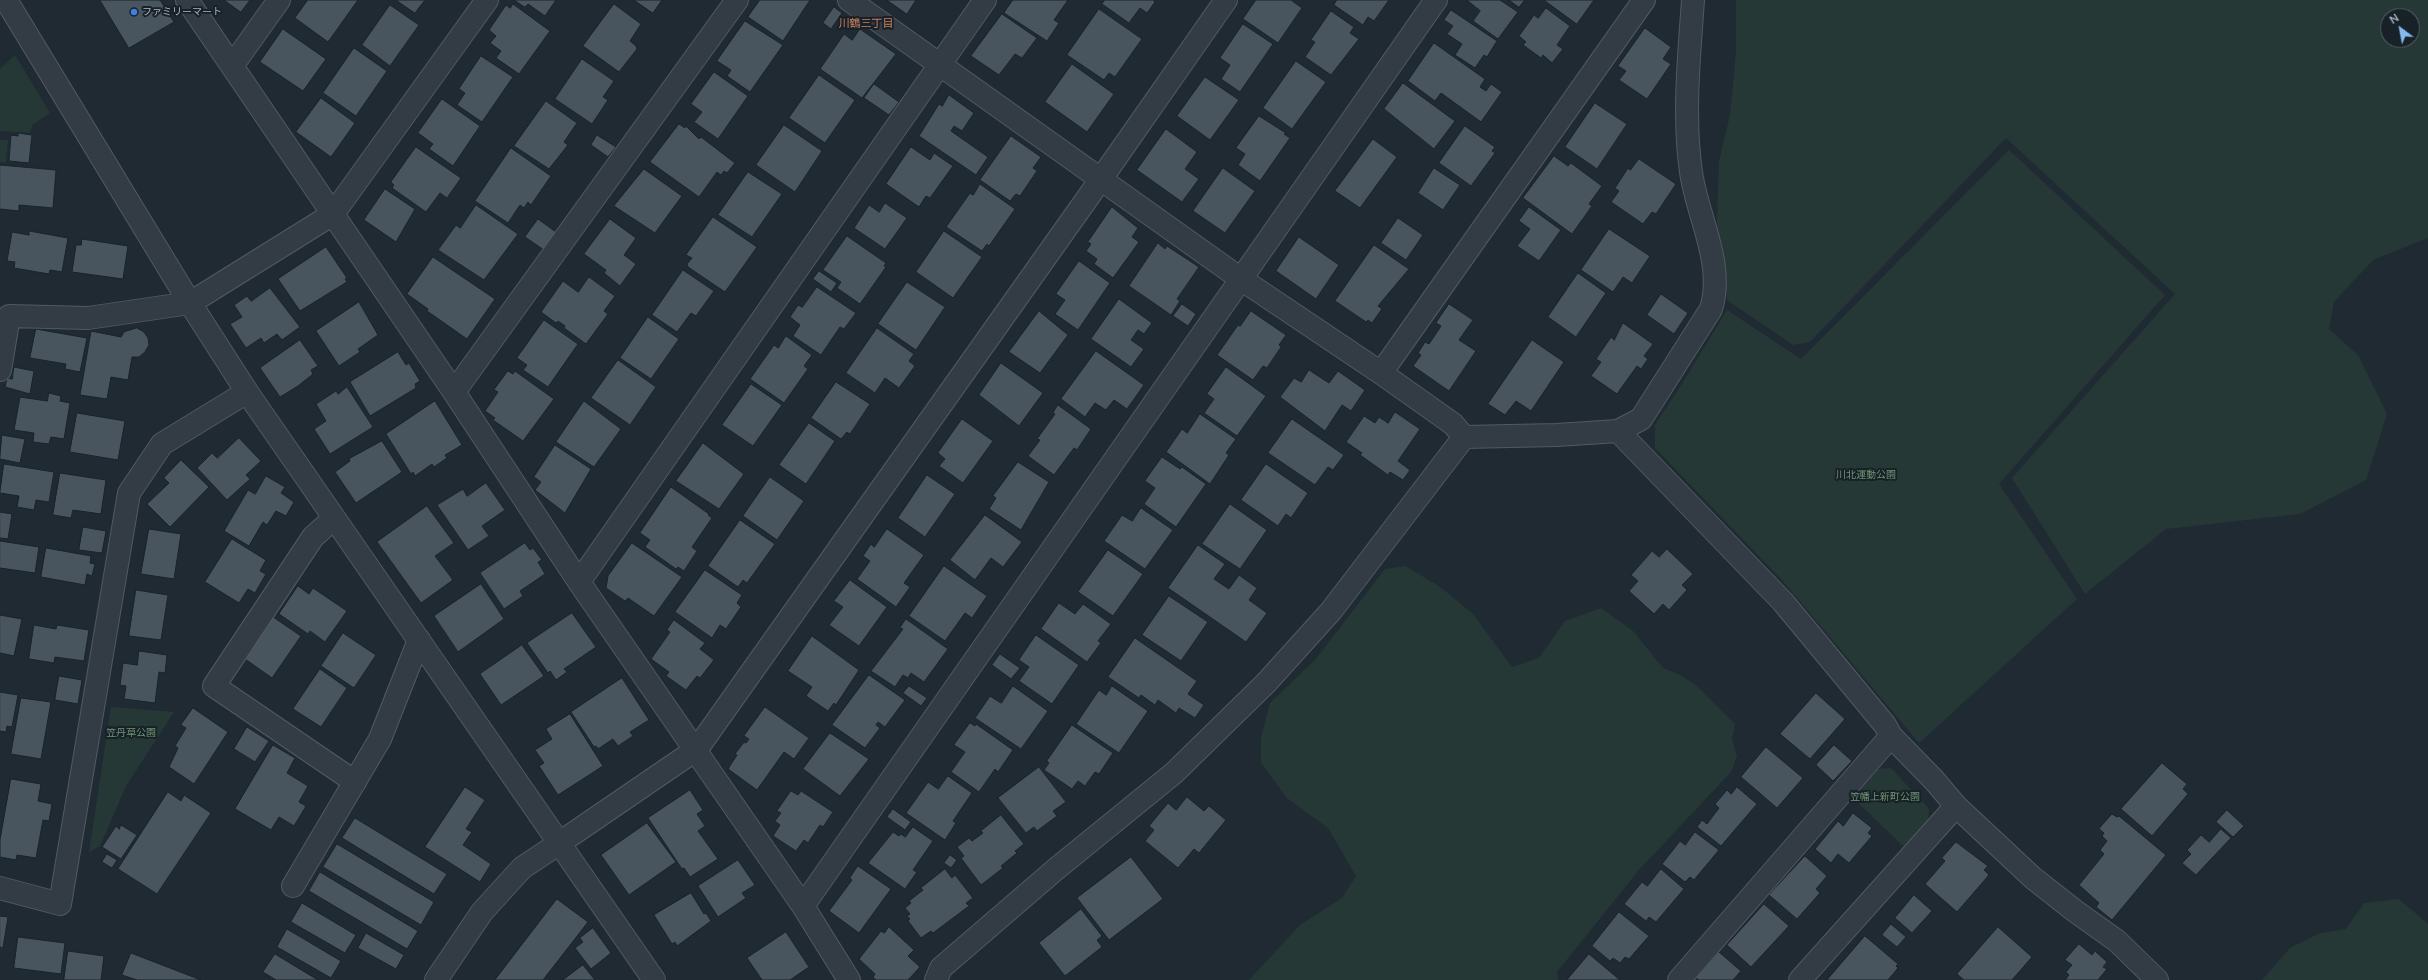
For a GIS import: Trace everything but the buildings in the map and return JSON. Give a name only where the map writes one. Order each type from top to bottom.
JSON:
[{"type":"street","points":[[6,0],[190,303],[247,392],[333,519],[419,640],[558,844],[654,980]]},
{"type":"street","points":[[187,0],[454,392],[579,582],[697,749],[803,906],[848,980]]},
{"type":"street","points":[[232,66],[279,0]]},
{"type":"street","points":[[0,370],[9,316],[88,318],[190,303],[333,214],[487,0]]},
{"type":"street","points":[[454,392],[737,0]]},
{"type":"street","points":[[848,0],[941,64],[1241,279],[1381,373],[1453,424],[1464,437]]},
{"type":"street","points":[[579,582],[941,64],[984,0]]},
{"type":"street","points":[[436,980],[482,912],[522,868],[697,749],[1226,0]]},
{"type":"street","points":[[803,906],[1436,0]]},
{"type":"street","points":[[1381,373],[1644,0]]},
{"type":"street","points":[[1464,437],[1557,435],[1618,431],[1641,419],[1711,308],[1714,299],[1714,270],[1691,172],[1688,136],[1687,96],[1694,0]]},
{"type":"street","points":[[0,888],[60,904],[129,493],[162,444],[247,392]]},
{"type":"street","points":[[1618,431],[1783,602],[1885,726],[1891,736],[1934,780],[1956,806],[2033,878],[2074,911],[2117,941],[2157,980]]},
{"type":"street","points":[[936,980],[942,968],[1056,869],[1174,773],[1266,683],[1331,611],[1464,437]]},
{"type":"street","points":[[333,519],[313,537],[214,686],[355,782]]},
{"type":"street","points":[[293,886],[380,740],[419,640]]},
{"type":"street","points":[[1679,980],[1891,736]]},
{"type":"street","points":[[1800,980],[1956,806]]},
{"type":"green space","points":[[1736,0],[2428,0],[2428,238],[2373,260],[2334,302],[2329,329],[2358,355],[2387,414],[2366,480],[2300,514],[2166,529],[2085,594],[2012,478],[2175,294],[2006,138],[1810,342],[1793,345],[1727,300],[1717,221],[1719,161],[1730,115],[1736,53]]},
{"type":"green space","points":[[15,55],[50,113],[32,125],[30,133],[0,131],[0,69]]},
{"type":"green space","points":[[0,140],[8,140],[6,163],[0,162]]},
{"type":"green space","name":"川北運動公園","points":[[2009,150],[2165,295],[1999,484],[2077,599],[1919,743],[1782,580],[1655,448],[1655,425],[1727,310],[1801,359]]},
{"type":"green space","points":[[1405,566],[1439,586],[1473,614],[1512,667],[1539,658],[1565,621],[1601,608],[1633,631],[1663,668],[1682,676],[1697,686],[1735,724],[1732,739],[1737,756],[1731,772],[1638,871],[1557,972],[1558,980],[1249,980],[1300,925],[1342,898],[1356,876],[1328,828],[1287,798],[1261,763],[1261,738],[1270,703],[1315,660],[1385,569]]},
{"type":"green space","name":"笠丹草公園","points":[[111,707],[174,712],[126,786],[100,846],[89,852]]},
{"type":"green space","name":"笠幡上新町公園","points":[[1891,768],[1929,809],[1928,822],[1904,847],[1853,798],[1878,769]]},
{"type":"green space","points":[[2399,899],[2428,924],[2428,980],[2262,980],[2290,948],[2320,933],[2346,929],[2364,903]]},
{"type":"place","name":"ファミリーマート","points":[[134,12]]},
{"type":"district","name":"川鶴三丁目","points":[[866,24]]}]
